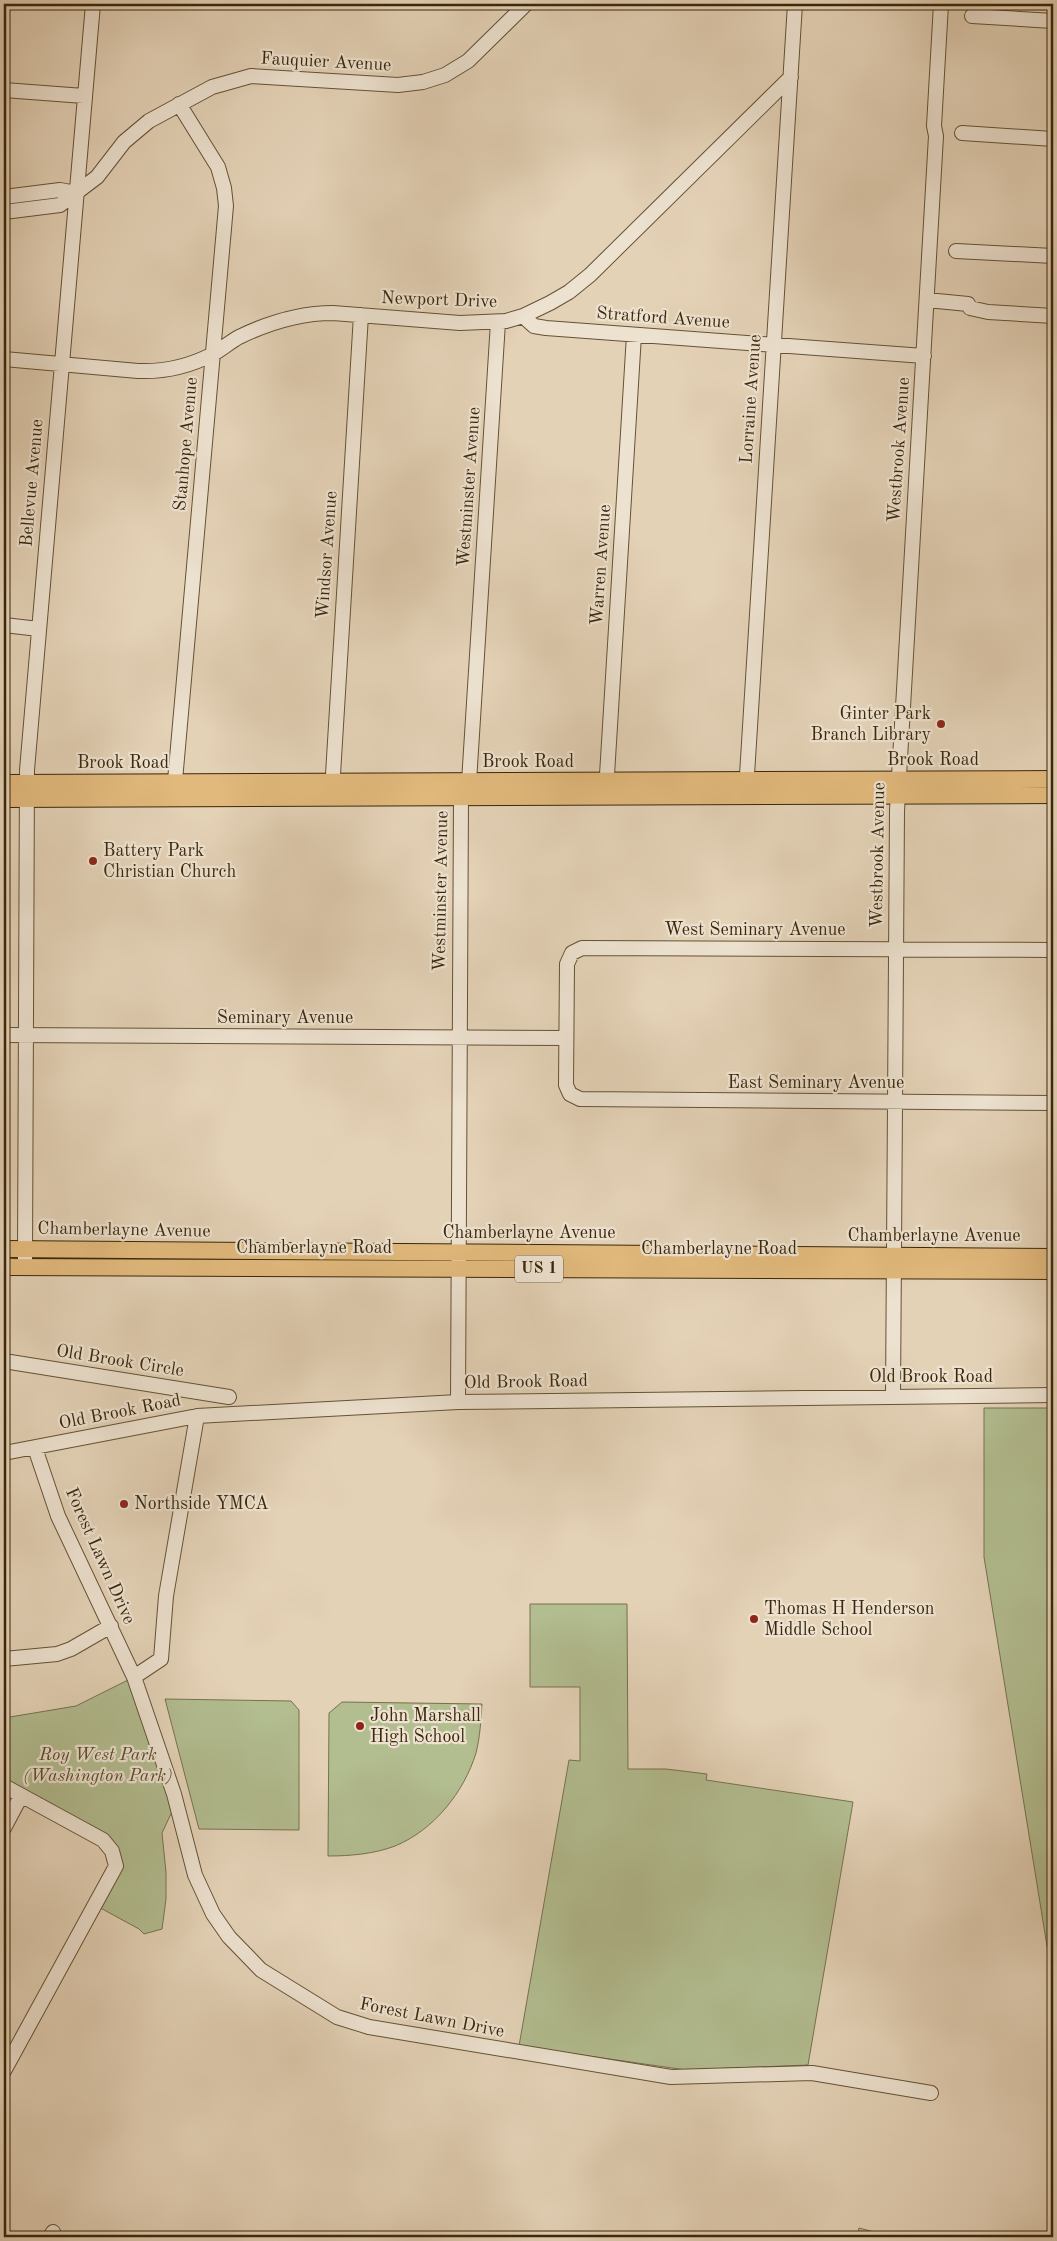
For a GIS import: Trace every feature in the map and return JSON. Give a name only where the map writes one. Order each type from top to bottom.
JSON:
[{"type":"main road","name":"Brook Road","points":[[332,790],[470,782],[606,789],[746,789],[897,788],[1053,780]]},
{"type":"main road","name":"Brook Road","points":[[4,784],[26,791]]},
{"type":"main road","name":"Brook Road","points":[[897,788],[1053,796]]},
{"type":"main road","name":"Brook Road","points":[[4,798],[26,791],[332,790],[461,797],[606,789]]},
{"type":"main road","name":"Chamberlayne Avenue","points":[[4,1249],[458,1261]]},
{"type":"main road","name":"Chamberlayne Avenue","points":[[894,1263],[1053,1257]]},
{"type":"main road","name":"Chamberlayne Road","points":[[25,1267],[458,1261],[894,1263],[1053,1271]]},
{"type":"main road","name":"US 1","points":[[4,1267],[25,1267]]},
{"type":"street","name":"Bellevue Avenue","points":[[25,1267],[26,791],[93,4]]},
{"type":"street","name":"Fauquier Avenue","points":[[4,212],[60,205],[97,177],[134,134],[149,121],[212,87],[251,76],[398,85],[424,82],[445,75],[468,61],[526,4]]},
{"type":"street","name":"Lorraine Avenue","points":[[746,789],[795,4]]},
{"type":"street","name":"Westbrook Avenue","points":[[936,136],[934,126],[941,4]]},
{"type":"street","name":"Westbrook Avenue","points":[[893,1396],[897,788],[936,136],[945,85],[947,4]]},
{"type":"street","points":[[972,16],[1053,21]]},
{"type":"street","name":"Newport Drive","points":[[4,359],[159,371],[179,367],[213,354],[239,338],[259,329],[304,315],[333,313],[460,323],[498,322],[523,316],[559,298],[590,275],[791,77]]},
{"type":"street","points":[[4,90],[84,96]]},
{"type":"street","name":"Stanhope Avenue","points":[[174,790],[226,206],[224,188],[218,167],[179,104]]},
{"type":"street","points":[[962,133],[1053,139]]},
{"type":"street","points":[[4,197],[60,190],[76,193]]},
{"type":"street","points":[[956,251],[1053,256]]},
{"type":"street","points":[[927,304],[963,303],[968,304],[970,308],[988,312],[1053,316]]},
{"type":"street","name":"Windsor Avenue","points":[[332,790],[360,315]]},
{"type":"street","name":"Stratford Avenue","points":[[523,316],[534,326],[546,328],[924,356]]},
{"type":"street","name":"Westminster Avenue","points":[[458,1402],[461,797],[470,782],[498,322]]},
{"type":"street","name":"Warren Avenue","points":[[606,789],[634,335]]},
{"type":"street","points":[[4,625],[39,629]]},
{"type":"street","name":"West Seminary Avenue","points":[[566,1038],[568,956],[582,948],[1053,950]]},
{"type":"street","name":"Seminary Avenue","points":[[4,1035],[566,1038]]},
{"type":"street","name":"East Seminary Avenue","points":[[566,1038],[566,1084],[570,1094],[580,1099],[1053,1103]]},
{"type":"street","name":"Old Brook Circle","points":[[4,1361],[230,1397]]},
{"type":"street","name":"Old Brook Road","points":[[4,1453],[197,1416],[458,1402],[1053,1395]]},
{"type":"street","name":"Forest Lawn Drive","points":[[134,1677],[161,1659],[166,1596],[197,1416]]},
{"type":"street","name":"Forest Lawn Drive","points":[[35,1448],[58,1516],[134,1677],[174,1794],[195,1875],[213,1914],[229,1937],[261,1970],[337,2017],[369,2028],[671,2078],[812,2073],[931,2093]]},
{"type":"street","points":[[4,1659],[57,1654],[71,1649],[111,1626]]},
{"type":"street","points":[[4,1786],[103,1840],[112,1851],[116,1866],[4,2071]]},
{"type":"street","points":[[4,1828],[20,1796]]},
{"type":"green space","points":[[984,1408],[1053,1408],[1053,1983],[984,1557]]},
{"type":"green space","points":[[530,1604],[627,1604],[628,1769],[666,1769],[707,1774],[706,1780],[853,1802],[808,2065],[686,2070],[519,2046],[569,1760],[580,1761],[580,1687],[530,1687]]},
{"type":"green space","name":"Roy West Park (Washington Park)","points":[[134,1677],[176,1803],[162,1833],[166,1872],[166,1899],[162,1929],[144,1934],[139,1929],[95,1905],[116,1866],[112,1851],[4,1786],[4,1718],[76,1706]]},
{"type":"green space","points":[[165,1699],[291,1701],[299,1710],[299,1830],[199,1829]]},
{"type":"green space","points":[[342,1702],[482,1704],[481,1722],[476,1753],[471,1768],[446,1808],[435,1820],[409,1839],[387,1849],[362,1854],[328,1856],[329,1713]]},
{"type":"green space","points":[[859,2228],[890,2236],[890,2237],[857,2237]]},
{"type":"place","name":"Ginter Park Branch Library","points":[[941,724]]},
{"type":"place","name":"Battery Park Christian Church","points":[[93,861]]},
{"type":"place","name":"Northside YMCA","points":[[124,1504]]},
{"type":"place","name":"Thomas H Henderson Middle School","points":[[754,1619]]},
{"type":"place","name":"John Marshall High School","points":[[360,1726]]}]
